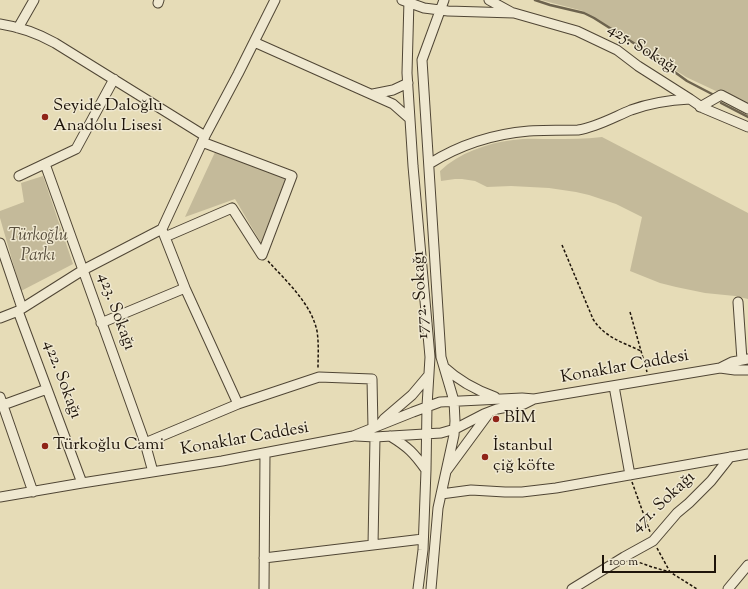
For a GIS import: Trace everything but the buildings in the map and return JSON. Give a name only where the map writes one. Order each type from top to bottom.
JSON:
[{"type":"street","points":[[18,28],[34,0]]},
{"type":"street","points":[[238,404],[185,288],[164,233],[204,139],[275,0]]},
{"type":"street","name":"1772. Sokağı","points":[[431,589],[438,508],[455,429],[455,412],[454,401],[442,357],[422,60],[444,0]]},
{"type":"street","name":"425. Sokağı","points":[[489,0],[514,13],[577,30],[596,39],[618,50],[638,66],[700,107],[748,127]]},
{"type":"street","name":"1772. Sokağı","points":[[407,1],[407,73],[413,166],[430,357],[428,376],[423,550],[418,589]]},
{"type":"street","name":"425. Sokağı","points":[[407,1],[424,8],[440,10],[514,13]]},
{"type":"street","points":[[0,24],[35,33],[45,38],[114,79],[204,139],[292,176],[262,255]]},
{"type":"street","points":[[254,42],[373,94],[393,104],[410,119]]},
{"type":"street","points":[[19,176],[76,149],[114,79]]},
{"type":"street","points":[[373,94],[394,90],[408,83]]},
{"type":"street","points":[[721,95],[748,109]]},
{"type":"street","points":[[700,107],[721,95],[748,103]]},
{"type":"street","points":[[429,164],[462,147],[488,138],[528,131],[585,129],[652,103],[676,99],[690,99]]},
{"type":"street","name":"423. Sokağı","points":[[45,164],[145,443],[153,472]]},
{"type":"street","points":[[0,318],[20,309],[83,270],[164,233],[232,208],[262,255]]},
{"type":"street","name":"422. Sokağı","points":[[0,243],[47,389],[82,483]]},
{"type":"street","points":[[102,322],[185,288]]},
{"type":"street","points":[[738,302],[745,359]]},
{"type":"street","name":"Konaklar Caddesi","points":[[376,430],[390,436],[441,433],[455,429],[479,416],[490,412],[524,404],[534,400],[720,368],[732,362],[745,359]]},
{"type":"street","points":[[444,367],[455,377],[498,399]]},
{"type":"street","name":"Konaklar Caddesi","points":[[720,368],[748,370]]},
{"type":"street","points":[[145,443],[238,404],[319,376],[372,379],[376,430],[373,545]]},
{"type":"street","points":[[376,430],[384,419],[412,395],[428,376]]},
{"type":"street","points":[[614,386],[630,475]]},
{"type":"street","points":[[33,492],[2,401],[47,389]]},
{"type":"street","name":"Konaklar Caddesi","points":[[0,497],[265,453],[353,436],[376,430],[427,406],[440,402],[522,398],[534,400]]},
{"type":"street","points":[[445,473],[490,412]]},
{"type":"street","points":[[390,436],[409,449],[426,470]]},
{"type":"street","points":[[264,589],[265,453]]},
{"type":"street","points":[[441,494],[471,490],[505,492],[539,491],[748,454]]},
{"type":"street","name":"471. Sokağı","points":[[572,589],[653,541],[677,513],[700,493],[730,457]]},
{"type":"street","points":[[264,558],[423,539]]},
{"type":"street","points":[[728,589],[748,565]]},
{"type":"path","points":[[562,245],[596,325],[609,336],[641,350]]},
{"type":"path","points":[[262,255],[296,293],[312,318],[319,344],[319,376]]},
{"type":"path","points":[[630,312],[649,380]]},
{"type":"path","points":[[630,475],[653,541],[670,572]]},
{"type":"path","points":[[624,557],[670,572],[696,589]]},
{"type":"green space","points":[[541,0],[748,0],[748,106],[686,77],[583,11]]},
{"type":"green space","points":[[602,137],[748,213],[748,299],[676,287],[660,283],[630,271],[642,217],[616,204],[589,195],[549,188],[511,186],[487,187],[475,181],[462,179],[441,181],[440,171],[456,159],[483,146],[503,141],[523,139],[577,139]]},
{"type":"green space","points":[[216,150],[287,175],[261,243],[235,199],[185,217]]},
{"type":"green space","name":"Türkoğlu Parkı","points":[[43,176],[73,264],[21,291],[0,218],[0,211],[24,202],[21,183]]},
{"type":"waterway","points":[[535,0],[584,13],[594,18],[643,49],[687,81],[712,94]]},
{"type":"waterway","points":[[721,103],[748,117]]},
{"type":"place","name":"Seyide Daloğlu Anadolu Lisesi","points":[[45,117]]},
{"type":"place","name":"BİM","points":[[496,419]]},
{"type":"place","name":"Türkoğlu Cami","points":[[45,446]]},
{"type":"place","name":"İstanbul çiğ köfte","points":[[485,457]]}]
